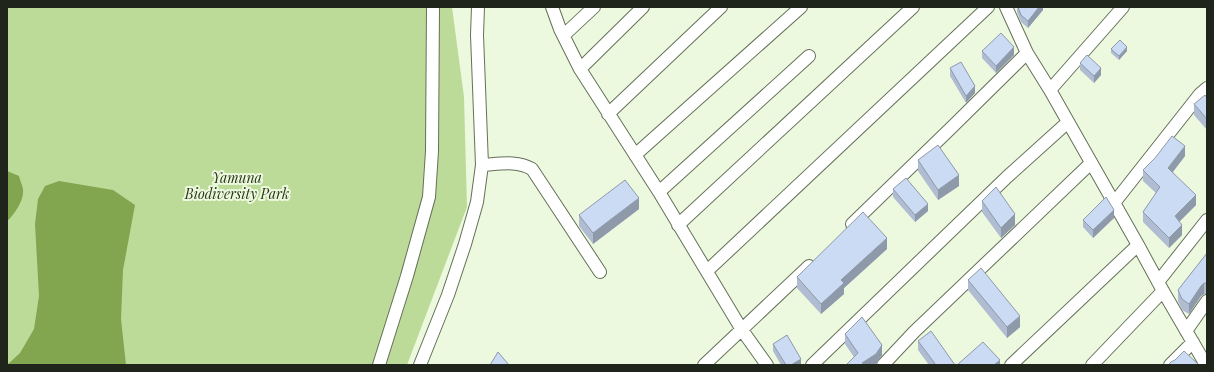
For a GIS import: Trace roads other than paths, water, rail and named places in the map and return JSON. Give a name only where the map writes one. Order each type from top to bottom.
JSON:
[{"type":"street","points":[[378,365],[407,276],[429,197],[432,151],[433,7]]},
{"type":"street","points":[[420,365],[448,295],[477,202],[482,165],[477,35],[478,7]]},
{"type":"street","points":[[552,7],[580,69],[659,192],[742,330],[766,365]]},
{"type":"street","points":[[564,35],[594,7]]},
{"type":"street","points":[[580,69],[642,7]]},
{"type":"street","points":[[608,114],[721,7]]},
{"type":"street","points":[[635,155],[801,7]]},
{"type":"street","points":[[678,225],[912,7]]},
{"type":"street","points":[[707,271],[988,7]]},
{"type":"street","points":[[1006,7],[1027,53],[1050,90],[1186,331],[1205,361]]},
{"type":"street","points":[[1050,90],[1123,7]]},
{"type":"street","points":[[844,232],[1027,53]]},
{"type":"street","points":[[659,192],[809,56]]},
{"type":"street","points":[[1114,203],[1200,94],[1207,88]]},
{"type":"street","points":[[812,365],[1006,177],[1068,122]]},
{"type":"street","points":[[482,165],[512,163],[525,165],[532,169],[600,272]]},
{"type":"street","points":[[883,365],[914,332],[1091,163]]},
{"type":"street","points":[[1092,365],[1160,286],[1207,220]]},
{"type":"street","points":[[1011,365],[1138,244]]},
{"type":"street","points":[[704,365],[816,259]]},
{"type":"street","points":[[1186,331],[1207,301]]},
{"type":"street","points":[[1170,365],[1193,342]]},
{"type":"park label","name":"Yamuna Biodiversity Park","points":[[237,186]]}]
